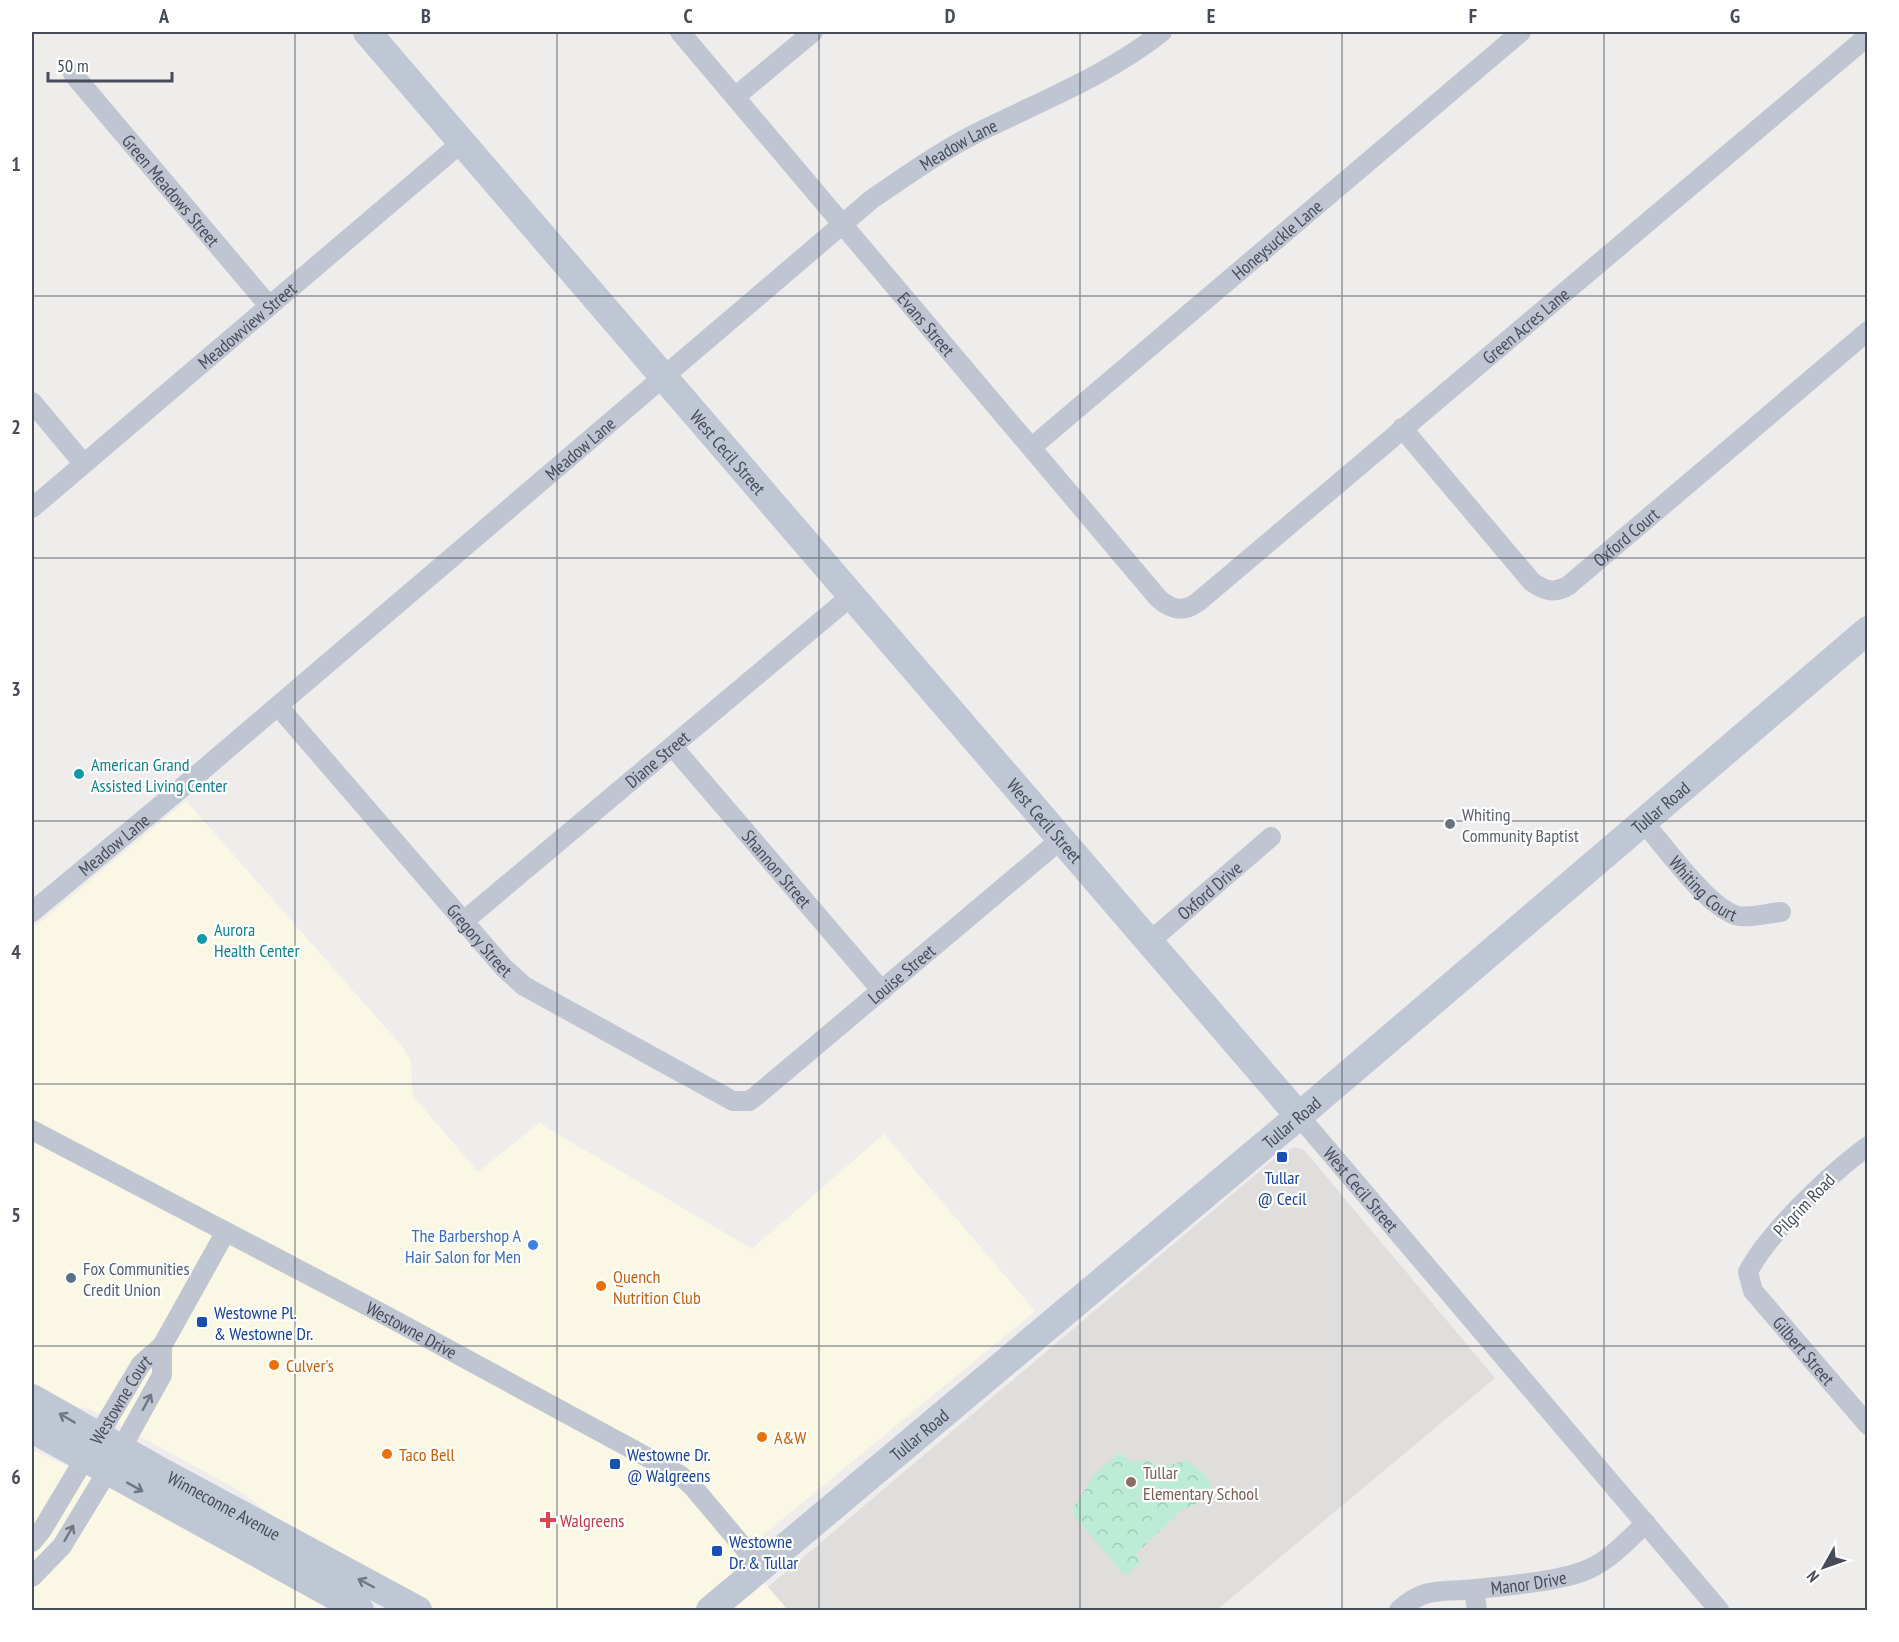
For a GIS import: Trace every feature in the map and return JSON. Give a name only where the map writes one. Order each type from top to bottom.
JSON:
[{"type":"main road","name":"West Cecil Street","points":[[367,32],[850,597],[1299,1116]]},
{"type":"main road","name":"Tullar Road","points":[[710,1611],[1299,1116],[1643,822],[1864,641]]},
{"type":"main road","name":"Winneconne Avenue","points":[[32,1398],[103,1453],[360,1611]]},
{"type":"main road","name":"Winneconne Avenue","points":[[32,1429],[103,1453],[418,1611]]},
{"type":"street","name":"Evans Street","points":[[680,32],[1158,598],[1164,604],[1179,609]]},
{"type":"street","points":[[735,97],[813,32]]},
{"type":"street","name":"Meadow Lane","points":[[32,912],[663,379],[841,224],[926,161],[983,129],[1104,70],[1162,32]]},
{"type":"street","name":"Honeysuckle Lane","points":[[1032,447],[1521,32]]},
{"type":"street","name":"Green Acres Lane","points":[[1179,609],[1187,609],[1198,602],[1868,36]]},
{"type":"street","name":"Green Meadows Street","points":[[73,74],[269,306]]},
{"type":"street","name":"Meadowview Street","points":[[32,508],[461,143]]},
{"type":"street","name":"Oxford Court","points":[[1402,428],[1532,582],[1542,589],[1557,591],[1569,585],[1868,331]]},
{"type":"street","points":[[32,402],[83,463]]},
{"type":"street","name":"Diane Street","points":[[464,921],[850,597]]},
{"type":"street","name":"Gregory Street","points":[[278,706],[512,976],[534,994],[733,1101],[741,1102]]},
{"type":"street","name":"Shannon Street","points":[[673,747],[882,991]]},
{"type":"street","name":"Whiting Court","points":[[1643,822],[1709,898],[1724,911],[1741,916],[1781,912]]},
{"type":"street","name":"Oxford Drive","points":[[1148,943],[1271,837]]},
{"type":"street","name":"Louise Street","points":[[741,1102],[756,1096],[1060,840]]},
{"type":"street","name":"West Cecil Street","points":[[1299,1116],[1719,1611]]},
{"type":"street","name":"Westowne Drive","points":[[32,1130],[383,1314],[680,1475],[693,1487],[761,1568]]},
{"type":"street","name":"Pilgrim Road","points":[[1748,1272],[1771,1239],[1820,1186],[1868,1146]]},
{"type":"street","name":"Westowne Court","points":[[103,1453],[141,1364],[162,1346],[225,1233]]},
{"type":"street","name":"Gilbert Street","points":[[1748,1272],[1753,1291],[1868,1425]]},
{"type":"street","name":"Westowne Court","points":[[103,1453],[162,1375],[162,1346]]},
{"type":"street","points":[[32,1542],[103,1453]]},
{"type":"street","points":[[32,1577],[62,1546],[103,1453]]},
{"type":"street","name":"Manor Drive","points":[[1399,1611],[1411,1600],[1435,1590],[1474,1589],[1573,1574],[1589,1569],[1646,1523]]},
{"type":"street","points":[[1474,1589],[1477,1611]]},
{"type":"shaded area","points":[[186,801],[400,1044],[410,1059],[413,1096],[478,1172],[539,1123],[752,1249],[884,1134],[1035,1311],[740,1554],[788,1610],[437,1610],[301,1536],[235,1488],[88,1408],[70,1406],[32,1384],[32,929]]},
{"type":"shaded area","name":"Tullar Elementary School","points":[[1295,1147],[1304,1150],[1495,1378],[1217,1610],[788,1610],[768,1587],[1280,1154]]},
{"type":"shaded area","points":[[32,1450],[142,1500],[344,1610],[32,1610]]},
{"type":"green space","points":[[1119,1453],[1132,1462],[1148,1460],[1162,1468],[1186,1460],[1205,1476],[1215,1497],[1181,1510],[1136,1554],[1141,1562],[1125,1576],[1074,1516],[1074,1505],[1090,1481]]},
{"type":"place","name":"American Grand Assisted Living Center","points":[[79,774]]},
{"type":"place","name":"Whiting Community Baptist","points":[[1450,824]]},
{"type":"place","name":"Aurora Health Center","points":[[202,939]]},
{"type":"place","name":"Tullar @ Cecil","points":[[1282,1157]]},
{"type":"place","name":"The Barbershop A Hair Salon for Men","points":[[533,1245]]},
{"type":"place","name":"Fox Communities Credit Union","points":[[71,1278]]},
{"type":"place","name":"Quench Nutrition Club","points":[[601,1286]]},
{"type":"place","name":"Westowne Pl. & Westowne Dr.","points":[[202,1322]]},
{"type":"place","name":"Culver's","points":[[274,1365]]},
{"type":"place","name":"A&W","points":[[762,1437]]},
{"type":"place","name":"Taco Bell","points":[[387,1454]]},
{"type":"place","name":"Westowne Dr. @ Walgreens","points":[[615,1464]]},
{"type":"place","name":"Tullar Elementary School","points":[[1131,1482]]},
{"type":"place","name":"Walgreens","points":[[548,1520]]},
{"type":"place","name":"Westowne Dr. & Tullar","points":[[717,1551]]}]
